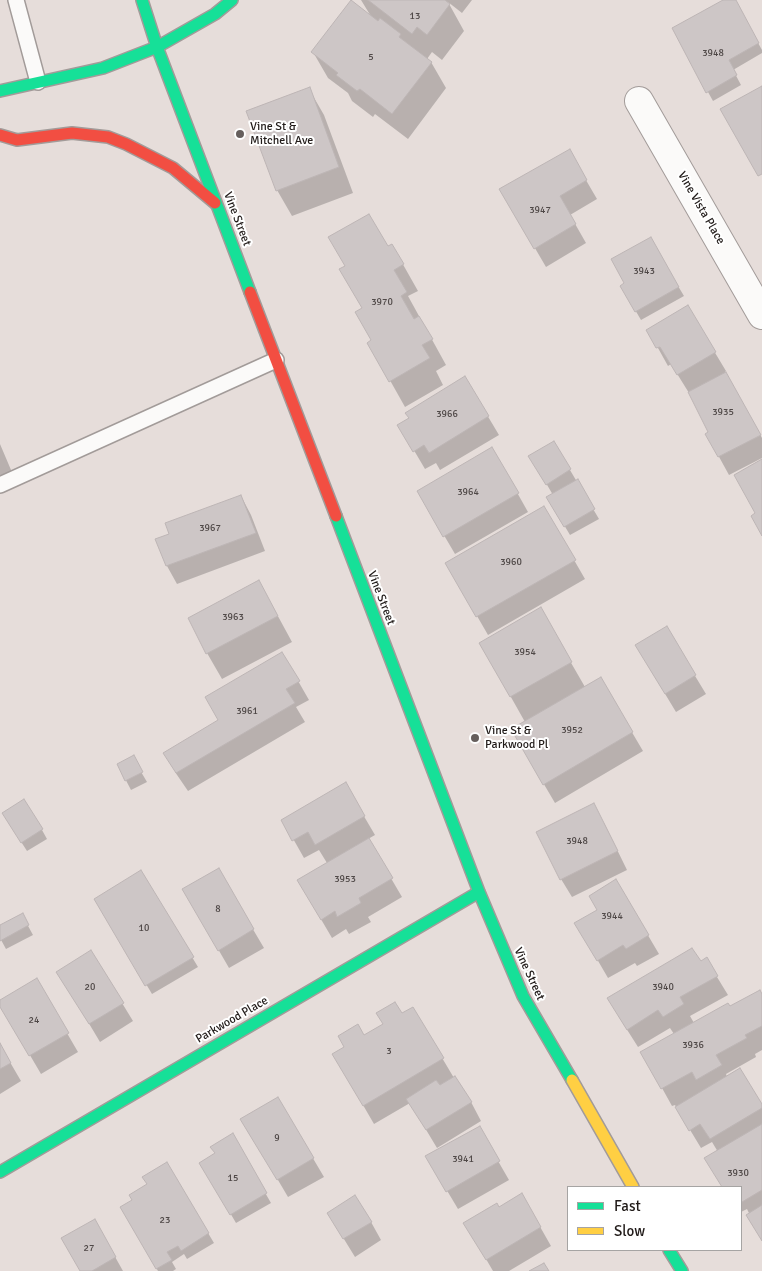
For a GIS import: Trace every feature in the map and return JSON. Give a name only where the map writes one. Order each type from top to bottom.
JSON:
[{"type":"main road","name":"Vine Street","points":[[142,0],[157,48],[478,892],[523,996],[632,1186]]},
{"type":"main road","points":[[0,91],[103,68],[157,48],[215,14],[232,0]]},
{"type":"main road","points":[[0,135],[16,140],[72,133],[108,137],[173,168],[217,205]]},
{"type":"main road","name":"Parkwood Place","points":[[0,1172],[478,892]]},
{"type":"main road","points":[[670,1251],[682,1271]]},
{"type":"street","name":"Vine Vista Place","points":[[640,101],[762,314]]},
{"type":"lane","points":[[16,0],[38,82]]},
{"type":"lane","points":[[0,484],[276,360]]},
{"type":"building","points":[[351,0],[378,21],[380,18],[401,34],[399,37],[432,62],[392,114],[360,89],[357,91],[336,75],[338,73],[311,52]]},
{"type":"building","points":[[368,0],[445,0],[450,4],[427,35],[417,27],[412,34]]},
{"type":"building","points":[[723,0],[736,0],[759,43],[729,60],[737,75],[706,93],[672,28]]},
{"type":"building","points":[[762,86],[762,174],[758,176],[720,109]]},
{"type":"building","points":[[310,87],[339,167],[276,191],[246,111]]},
{"type":"building","points":[[570,149],[587,180],[560,196],[576,224],[534,249],[499,189]]},
{"type":"building","points":[[369,214],[388,246],[392,244],[404,264],[394,270],[407,292],[401,296],[414,319],[419,316],[433,339],[422,345],[430,358],[389,382],[367,343],[371,340],[355,312],[362,308],[339,269],[345,266],[328,237]]},
{"type":"building","points":[[651,237],[679,287],[635,312],[620,286],[624,283],[611,259]]},
{"type":"building","points":[[688,305],[716,352],[677,375],[660,347],[656,348],[646,330]]},
{"type":"building","points":[[726,372],[761,435],[718,457],[705,434],[708,432],[688,392]]},
{"type":"building","points":[[465,376],[489,416],[429,453],[424,445],[413,452],[397,425],[409,418],[405,413]]},
{"type":"building","points":[[554,441],[571,469],[546,485],[528,456]]},
{"type":"building","points":[[492,447],[519,493],[443,537],[417,491]]},
{"type":"building","points":[[762,459],[762,536],[751,516],[755,513],[734,475]]},
{"type":"building","points":[[578,479],[595,509],[564,527],[546,497]]},
{"type":"building","points":[[241,495],[256,533],[166,566],[155,539],[169,534],[165,523]]},
{"type":"building","points":[[544,506],[576,560],[476,617],[445,563]]},
{"type":"building","points":[[259,580],[278,616],[206,654],[188,618]]},
{"type":"building","points":[[541,607],[572,662],[510,697],[479,643]]},
{"type":"building","points":[[667,626],[696,675],[665,694],[635,645]]},
{"type":"building","points":[[282,652],[300,681],[286,689],[295,703],[176,773],[163,753],[218,720],[205,697]]},
{"type":"building","points":[[601,677],[633,732],[543,785],[511,729]]},
{"type":"building","points":[[134,755],[143,772],[125,781],[117,764]]},
{"type":"building","points":[[346,782],[365,816],[315,845],[308,832],[292,841],[281,820]]},
{"type":"building","points":[[24,799],[43,829],[21,843],[2,813]]},
{"type":"building","points":[[594,803],[618,851],[560,880],[536,832]]},
{"type":"building","points":[[369,838],[393,878],[359,898],[361,903],[337,917],[335,911],[321,920],[297,880]]},
{"type":"building","points":[[219,868],[254,929],[218,951],[182,889]]},
{"type":"building","points":[[141,870],[194,957],[145,986],[94,899]]},
{"type":"building","points":[[616,879],[649,935],[626,949],[623,945],[597,961],[574,923],[597,910],[589,896]]},
{"type":"building","points":[[23,913],[29,925],[0,941],[0,925]]},
{"type":"building","points":[[692,948],[701,961],[707,957],[718,976],[680,997],[684,1004],[663,1017],[658,1010],[627,1030],[607,998]]},
{"type":"building","points":[[91,950],[124,1003],[89,1024],[56,972]]},
{"type":"building","points":[[37,978],[69,1033],[29,1056],[0,1007],[0,1000]]},
{"type":"building","points":[[760,990],[762,994],[762,1026],[745,1035],[747,1038],[716,1055],[722,1065],[696,1080],[692,1072],[661,1089],[640,1052],[728,1003],[730,1006]]},
{"type":"building","points":[[395,1002],[402,1013],[413,1007],[444,1058],[363,1106],[332,1054],[344,1047],[338,1036],[358,1024],[364,1035],[383,1024],[376,1013]]},
{"type":"building","points":[[0,1043],[11,1063],[0,1069]]},
{"type":"building","points":[[740,1068],[762,1104],[762,1108],[710,1139],[700,1124],[689,1131],[675,1107]]},
{"type":"building","points":[[455,1076],[472,1102],[426,1130],[406,1099],[436,1080],[440,1085]]},
{"type":"building","points":[[278,1097],[314,1158],[277,1180],[240,1119]]},
{"type":"building","points":[[762,1124],[762,1190],[742,1202],[742,1186],[721,1186],[704,1158]]},
{"type":"building","points":[[480,1126],[500,1161],[446,1192],[425,1156]]},
{"type":"building","points":[[233,1133],[267,1193],[230,1215],[199,1163],[215,1153],[210,1147]]},
{"type":"building","points":[[167,1162],[209,1233],[181,1251],[178,1246],[167,1252],[172,1260],[156,1269],[120,1207],[132,1200],[129,1195],[147,1184],[142,1177]]},
{"type":"building","points":[[522,1193],[541,1227],[486,1260],[463,1223],[497,1203],[499,1207]]},
{"type":"building","points":[[355,1195],[372,1222],[343,1239],[327,1213]]},
{"type":"building","points":[[762,1205],[762,1241],[746,1215]]},
{"type":"building","points":[[95,1219],[116,1257],[92,1271],[80,1271],[61,1238]]},
{"type":"building","points":[[544,1263],[549,1271],[529,1271]]},
{"type":"traffic: fast","points":[[142,0],[157,47],[250,292]]},
{"type":"traffic: fast","points":[[0,91],[103,68],[157,47],[215,14],[232,0]]},
{"type":"traffic: fast","points":[[336,516],[479,892],[523,996],[572,1080]]},
{"type":"traffic: fast","points":[[0,1172],[479,892]]},
{"type":"traffic: fast","points":[[670,1251],[682,1271]]},
{"type":"traffic: slow","points":[[572,1080],[632,1186]]},
{"type":"traffic: jam","points":[[0,135],[17,140],[72,133],[108,137],[173,168],[215,203]]},
{"type":"traffic: jam","points":[[250,292],[336,516]]},
{"type":"place","name":"Vine St & Mitchell Ave","points":[[240,134]]},
{"type":"place","name":"Vine St & Parkwood Pl","points":[[475,738]]}]
